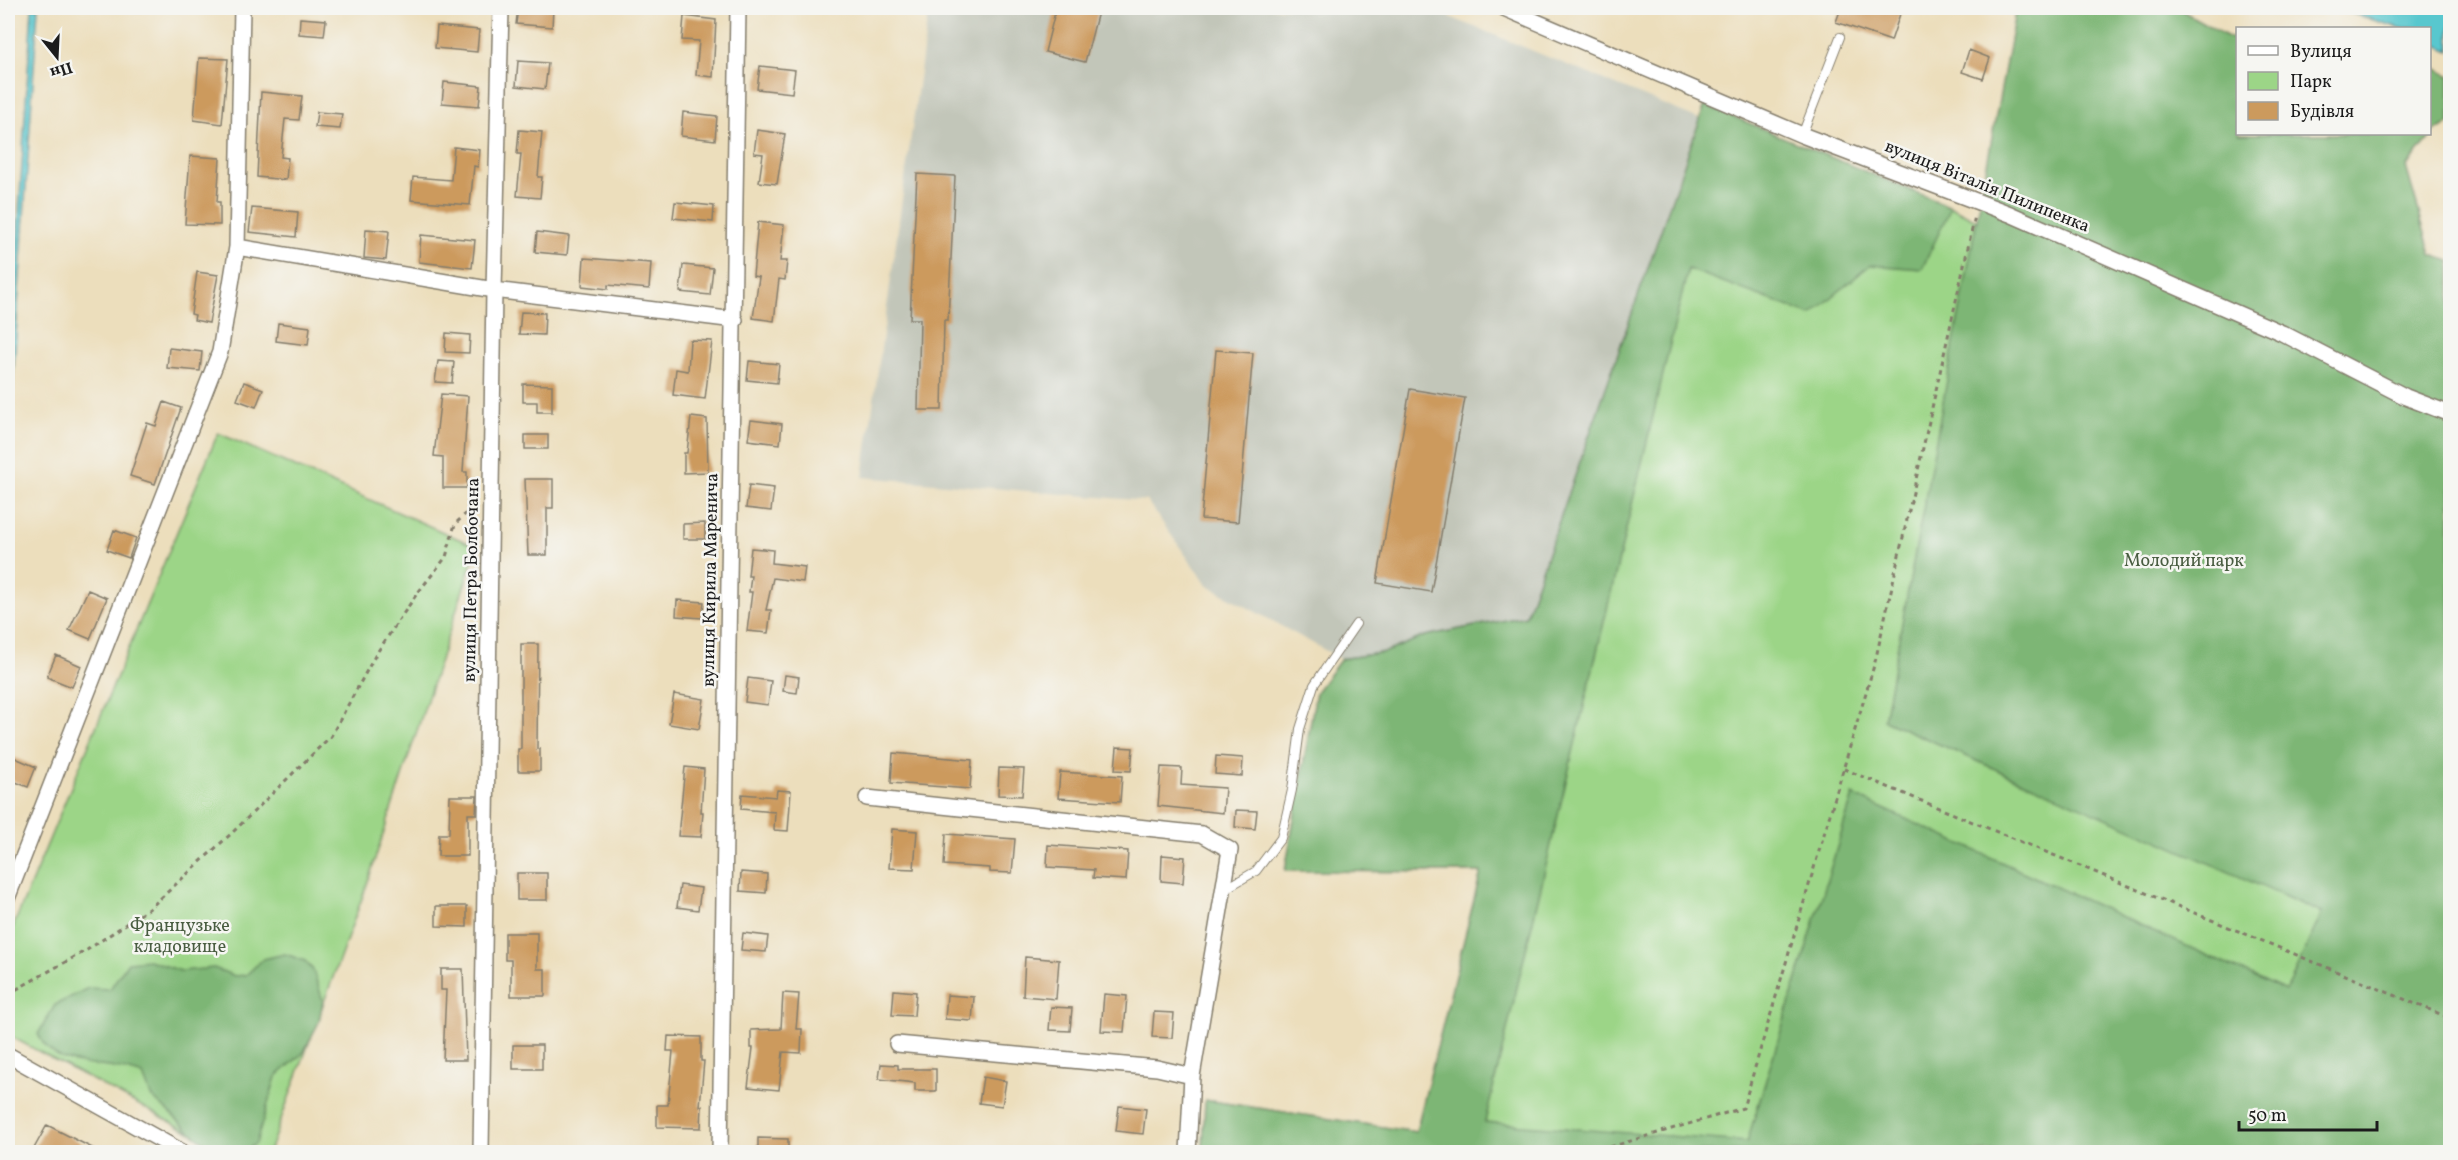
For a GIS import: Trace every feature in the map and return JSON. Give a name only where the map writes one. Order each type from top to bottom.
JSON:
[{"type":"street","points":[[8,896],[220,352],[237,247],[242,8]]},
{"type":"street","name":"вулиця Петра Болбочана","points":[[481,1152],[493,489],[494,290],[501,8]]},
{"type":"street","name":"вулиця Кирила Маренича","points":[[720,1152],[735,320],[738,8]]},
{"type":"street","name":"вулиця Віталія Пилипенка","points":[[1504,8],[1802,135],[1978,201],[2282,333],[2406,397],[2451,414]]},
{"type":"street","points":[[237,247],[494,290],[735,320]]},
{"type":"street","points":[[867,798],[1202,834],[1230,850],[1192,1076],[1188,1152]]},
{"type":"street","points":[[897,1044],[1157,1068],[1192,1076]]},
{"type":"street","points":[[8,1055],[182,1152]]},
{"type":"lane","points":[[1802,135],[1840,37]]},
{"type":"lane","points":[[1223,890],[1256,871],[1281,837],[1292,790],[1300,729],[1314,685],[1356,624]]},
{"type":"path","points":[[1593,1152],[1743,1108],[1875,662],[1978,201]]},
{"type":"path","points":[[8,994],[87,950],[150,908],[233,832],[331,736],[376,654],[416,595],[446,557],[455,524],[493,489]]},
{"type":"path","points":[[1844,769],[2451,1017]]},
{"type":"shaded area","points":[[929,8],[1428,8],[1699,119],[1526,616],[1425,636],[1386,652],[1341,659],[1207,585],[1147,501],[863,477]]},
{"type":"green space","name":"Молодий парк","points":[[2016,8],[2177,8],[2230,38],[2236,38],[2236,135],[2431,135],[2431,66],[2450,76],[2450,123],[2436,130],[2406,167],[2431,255],[2450,261],[2450,1152],[1203,1152],[1205,1100],[1416,1132],[1481,872],[1285,871],[1316,692],[1341,659],[1386,652],[1425,636],[1526,616],[1705,105],[1951,207],[1978,221]]},
{"type":"green space","name":"Молодий парк","points":[[2016,8],[2177,8],[2230,38],[2236,38],[2236,135],[2431,135],[2431,66],[2450,76],[2450,123],[2436,130],[2406,167],[2431,255],[2450,261],[2450,1152],[1203,1152],[1205,1100],[1416,1132],[1481,872],[1285,871],[1316,692],[1341,659],[1386,652],[1425,636],[1526,616],[1705,105],[1951,207],[1922,269],[1870,265],[1811,315],[1688,269],[1485,1122],[1747,1142],[1853,795],[2286,991],[2322,913],[1884,720]]},
{"type":"green space","name":"Французьке кладовище","points":[[218,433],[477,547],[365,890],[269,1152],[227,1152],[8,1035],[8,939]]},
{"type":"green space","points":[[285,954],[305,961],[313,970],[323,1001],[319,1022],[303,1053],[276,1077],[256,1143],[247,1150],[219,1152],[194,1135],[151,1096],[143,1075],[63,1058],[53,1053],[38,1034],[55,1005],[88,988],[110,989],[128,962],[149,960],[181,971],[214,968],[235,976],[246,975],[263,959]]},
{"type":"water","points":[[32,8],[38,8],[8,436],[8,382]]},
{"type":"water","points":[[2333,8],[2450,8],[2450,51],[2431,42],[2431,27],[2397,27]]},
{"type":"building","points":[[518,8],[553,9],[552,27],[516,24]]},
{"type":"building","points":[[1056,8],[1099,8],[1085,62],[1045,52]]},
{"type":"building","points":[[1841,8],[1902,8],[1891,41],[1836,22]]},
{"type":"building","points":[[684,16],[716,20],[713,77],[696,75],[699,41],[682,40]]},
{"type":"building","points":[[300,18],[326,20],[324,36],[299,34]]},
{"type":"building","points":[[437,26],[479,30],[477,52],[435,48]]},
{"type":"building","points":[[1969,50],[1990,58],[1983,79],[1962,72]]},
{"type":"building","points":[[199,58],[228,59],[222,124],[194,120]]},
{"type":"building","points":[[518,61],[548,63],[545,89],[516,86]]},
{"type":"building","points":[[760,66],[795,70],[792,93],[757,89]]},
{"type":"building","points":[[444,82],[481,86],[479,106],[442,103]]},
{"type":"building","points":[[261,92],[302,96],[299,120],[285,119],[281,157],[288,158],[286,180],[257,177]]},
{"type":"building","points":[[317,112],[342,114],[340,129],[315,127]]},
{"type":"building","points":[[683,112],[717,116],[715,140],[681,136]]},
{"type":"building","points":[[519,130],[542,132],[538,177],[542,177],[540,198],[517,196],[521,154],[517,154]]},
{"type":"building","points":[[757,130],[785,134],[777,184],[759,182],[763,154],[754,153]]},
{"type":"building","points":[[454,147],[480,150],[478,167],[474,166],[470,205],[411,200],[413,177],[451,180]]},
{"type":"building","points":[[190,156],[220,158],[217,202],[220,202],[220,225],[185,224]]},
{"type":"building","points":[[917,174],[955,176],[948,320],[944,320],[942,410],[918,410],[920,319],[910,319]]},
{"type":"building","points":[[675,202],[714,206],[713,222],[673,218]]},
{"type":"building","points":[[252,208],[298,212],[296,237],[249,232]]},
{"type":"building","points":[[758,222],[784,225],[780,261],[787,261],[785,280],[779,279],[774,321],[753,318],[759,277],[753,276]]},
{"type":"building","points":[[366,229],[389,231],[386,260],[364,258]]},
{"type":"building","points":[[537,232],[569,236],[567,255],[535,252]]},
{"type":"building","points":[[421,235],[475,240],[472,268],[419,262]]},
{"type":"building","points":[[584,258],[651,263],[649,289],[608,285],[608,289],[582,286]]},
{"type":"building","points":[[683,265],[713,268],[710,295],[680,292]]},
{"type":"building","points":[[197,272],[218,275],[209,323],[194,320],[195,315],[191,314]]},
{"type":"building","points":[[521,312],[545,313],[544,335],[519,334]]},
{"type":"building","points":[[278,323],[310,327],[308,345],[276,341]]},
{"type":"building","points":[[446,333],[470,335],[469,353],[445,352]]},
{"type":"building","points":[[690,340],[712,341],[705,399],[673,395],[676,369],[688,371]]},
{"type":"building","points":[[169,348],[202,352],[200,371],[167,368]]},
{"type":"building","points":[[1216,350],[1253,353],[1238,522],[1201,519]]},
{"type":"building","points":[[438,361],[454,362],[452,383],[435,382]]},
{"type":"building","points":[[749,361],[779,364],[777,383],[747,380]]},
{"type":"building","points":[[244,382],[263,389],[256,407],[237,400]]},
{"type":"building","points":[[523,384],[552,385],[552,412],[537,412],[537,402],[523,402]]},
{"type":"building","points":[[1410,389],[1465,398],[1431,592],[1377,583]]},
{"type":"building","points":[[441,394],[468,396],[463,472],[467,472],[467,488],[443,488],[443,457],[434,456]]},
{"type":"building","points":[[164,402],[181,408],[155,484],[130,476],[147,423],[156,426]]},
{"type":"building","points":[[691,417],[707,419],[708,472],[684,473],[684,453],[687,453]]},
{"type":"building","points":[[751,420],[782,424],[780,444],[748,440]]},
{"type":"building","points":[[525,435],[548,435],[548,449],[525,449]]},
{"type":"building","points":[[525,479],[553,479],[553,508],[547,508],[547,555],[528,555]]},
{"type":"building","points":[[749,485],[774,488],[771,511],[746,508]]},
{"type":"building","points":[[705,523],[705,539],[683,539],[683,524]]},
{"type":"building","points":[[114,530],[136,538],[129,558],[107,550]]},
{"type":"building","points":[[751,548],[773,550],[772,563],[805,567],[803,582],[773,578],[766,610],[771,610],[768,633],[747,631],[752,592],[749,592],[751,576],[748,576]]},
{"type":"building","points":[[88,590],[107,598],[90,639],[69,630]]},
{"type":"building","points":[[677,600],[704,602],[702,618],[676,616]]},
{"type":"building","points":[[521,644],[538,644],[537,749],[540,749],[540,771],[518,771],[518,749],[521,749]]},
{"type":"building","points":[[56,655],[81,666],[72,687],[47,677]]},
{"type":"building","points":[[785,675],[799,677],[797,693],[783,691]]},
{"type":"building","points":[[748,678],[771,681],[768,705],[745,702]]},
{"type":"building","points":[[674,694],[704,699],[699,729],[669,724]]},
{"type":"building","points":[[1117,747],[1133,748],[1131,771],[1115,770]]},
{"type":"building","points":[[893,753],[972,760],[970,789],[891,783]]},
{"type":"building","points":[[1216,756],[1243,758],[1242,776],[1215,774]]},
{"type":"building","points":[[13,757],[36,767],[28,787],[8,779],[8,770]]},
{"type":"building","points":[[685,767],[704,769],[701,837],[678,836]]},
{"type":"building","points":[[1161,767],[1182,768],[1181,785],[1225,788],[1223,813],[1158,806]]},
{"type":"building","points":[[999,768],[1024,769],[1022,796],[998,795]]},
{"type":"building","points":[[1060,772],[1122,776],[1120,802],[1058,798]]},
{"type":"building","points":[[777,790],[791,791],[788,831],[774,830],[775,812],[741,809],[742,794],[776,797]]},
{"type":"building","points":[[450,796],[477,796],[476,814],[468,814],[468,856],[438,856],[439,834],[449,834]]},
{"type":"building","points":[[1236,810],[1257,811],[1255,829],[1235,827]]},
{"type":"building","points":[[892,829],[917,831],[914,869],[889,868]]},
{"type":"building","points":[[946,834],[1015,839],[1012,873],[990,872],[990,868],[944,865]]},
{"type":"building","points":[[1048,845],[1128,851],[1126,880],[1093,878],[1094,870],[1047,867]]},
{"type":"building","points":[[1162,855],[1185,857],[1183,883],[1161,881]]},
{"type":"building","points":[[741,872],[767,874],[766,893],[740,891]]},
{"type":"building","points":[[517,873],[547,873],[547,900],[517,900]]},
{"type":"building","points":[[680,885],[701,888],[698,910],[677,907]]},
{"type":"building","points":[[436,906],[467,906],[467,927],[436,926]]},
{"type":"building","points":[[505,933],[537,933],[537,969],[545,969],[545,996],[511,996],[511,960],[505,960]]},
{"type":"building","points":[[743,933],[768,936],[766,952],[741,950]]},
{"type":"building","points":[[1025,957],[1059,960],[1056,999],[1023,996]]},
{"type":"building","points":[[441,969],[463,969],[466,1060],[443,1060],[446,990],[441,990]]},
{"type":"building","points":[[894,990],[916,992],[914,1016],[892,1015]]},
{"type":"building","points":[[783,993],[799,994],[796,1029],[802,1029],[801,1053],[783,1052],[779,1090],[748,1087],[753,1048],[751,1048],[751,1030],[781,1029]]},
{"type":"building","points":[[1104,994],[1127,996],[1124,1032],[1101,1031]]},
{"type":"building","points":[[947,995],[974,997],[972,1021],[945,1019]]},
{"type":"building","points":[[1051,1007],[1072,1008],[1070,1031],[1049,1030]]},
{"type":"building","points":[[1154,1012],[1174,1013],[1172,1038],[1152,1037]]},
{"type":"building","points":[[668,1036],[701,1037],[701,1061],[704,1061],[700,1106],[702,1106],[701,1128],[657,1127],[657,1105],[668,1105],[673,1051],[667,1051]]},
{"type":"building","points":[[513,1045],[542,1045],[542,1069],[513,1069]]},
{"type":"building","points":[[881,1064],[898,1065],[898,1069],[936,1069],[936,1091],[915,1091],[915,1083],[879,1079]]},
{"type":"building","points":[[983,1077],[1006,1081],[1002,1106],[979,1103]]},
{"type":"building","points":[[1119,1106],[1146,1109],[1143,1134],[1116,1131]]},
{"type":"building","points":[[47,1125],[100,1152],[32,1152]]},
{"type":"building","points":[[758,1138],[788,1139],[788,1152],[758,1152]]}]
